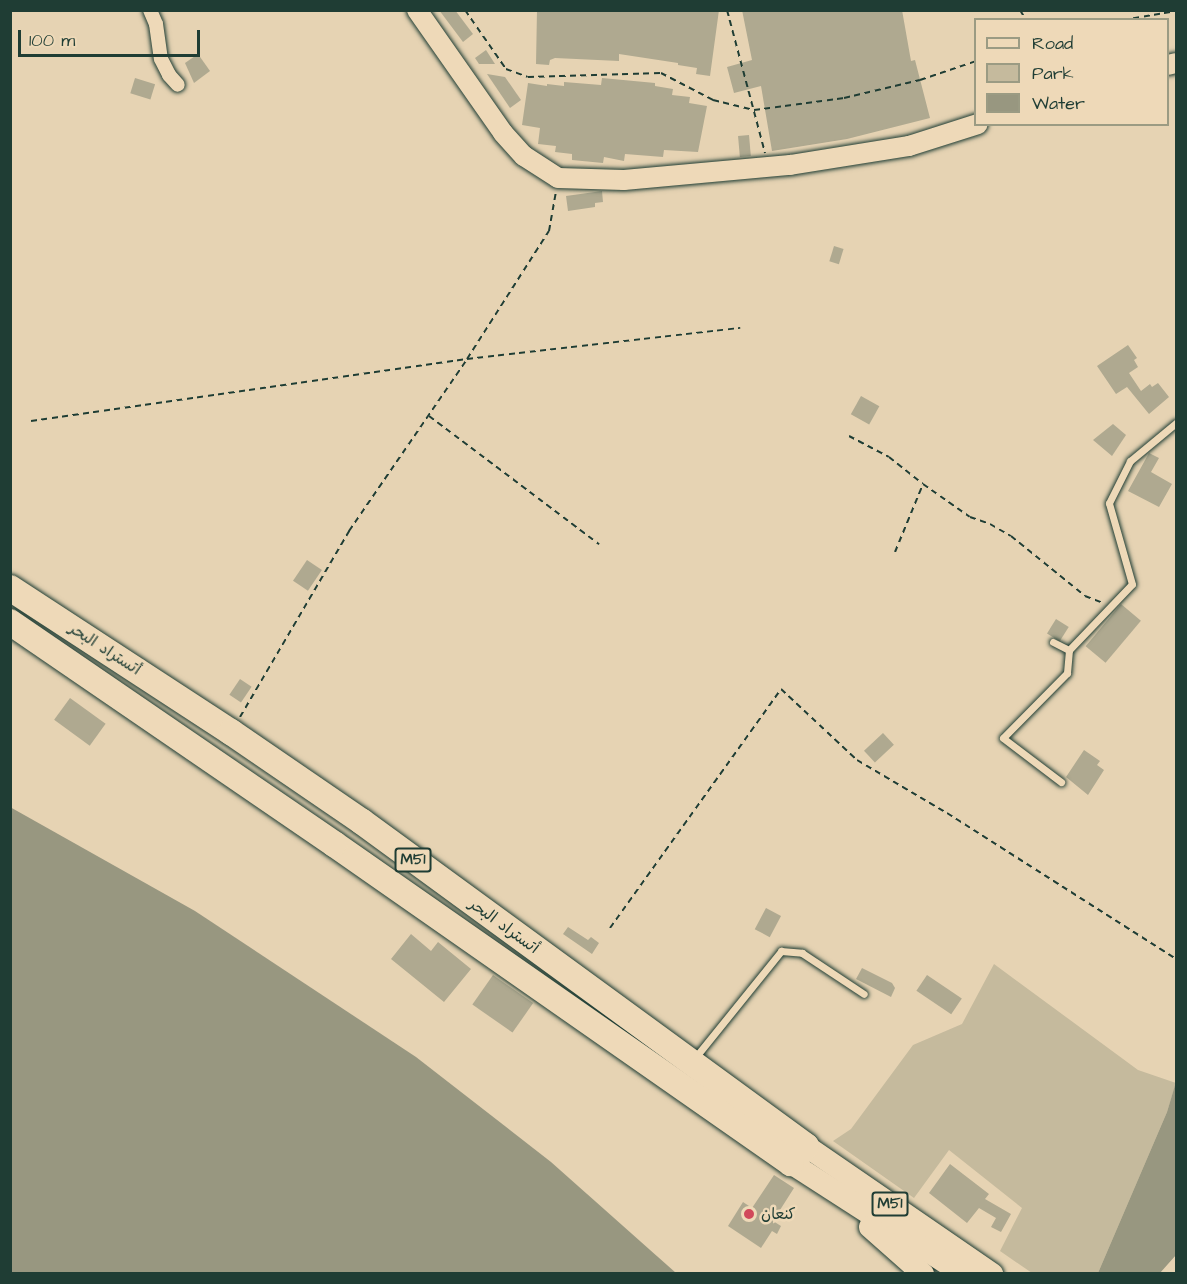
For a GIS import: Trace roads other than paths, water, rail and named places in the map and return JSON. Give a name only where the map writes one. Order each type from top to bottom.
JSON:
[{"type":"highway","name":"أتستراد البحر","points":[[10,588],[231,732],[361,821],[692,1062],[799,1155],[815,1179]]},
{"type":"highway","name":"أتستراد البحر","points":[[10,622],[338,847],[799,1155],[976,1270]]},
{"type":"highway","points":[[313,830],[326,823],[335,803]]},
{"type":"highway","points":[[338,847],[348,830],[361,821]]},
{"type":"highway","points":[[815,1179],[976,1270]]},
{"type":"highway","name":"M51","points":[[815,1179],[923,1274]]},
{"type":"main road","points":[[417,10],[504,134],[524,156],[558,178],[624,180],[768,166],[909,146],[974,125]]},
{"type":"street","points":[[150,10],[156,24],[161,59],[169,75],[178,85]]},
{"type":"lane","points":[[1061,782],[1004,738],[1068,673],[1069,650],[1132,584],[1108,503],[1130,460],[1176,423]]},
{"type":"lane","points":[[1053,642],[1069,650]]},
{"type":"lane","points":[[692,1062],[781,951],[802,952],[864,994]]},
{"type":"water","points":[[10,807],[195,911],[416,1057],[551,1162],[676,1273],[11,1273]]},
{"type":"water","points":[[1176,1082],[1176,1255],[1160,1273],[1098,1273],[1167,1112]]},
{"type":"place","name":"كنعان","points":[[749,1214]]}]
